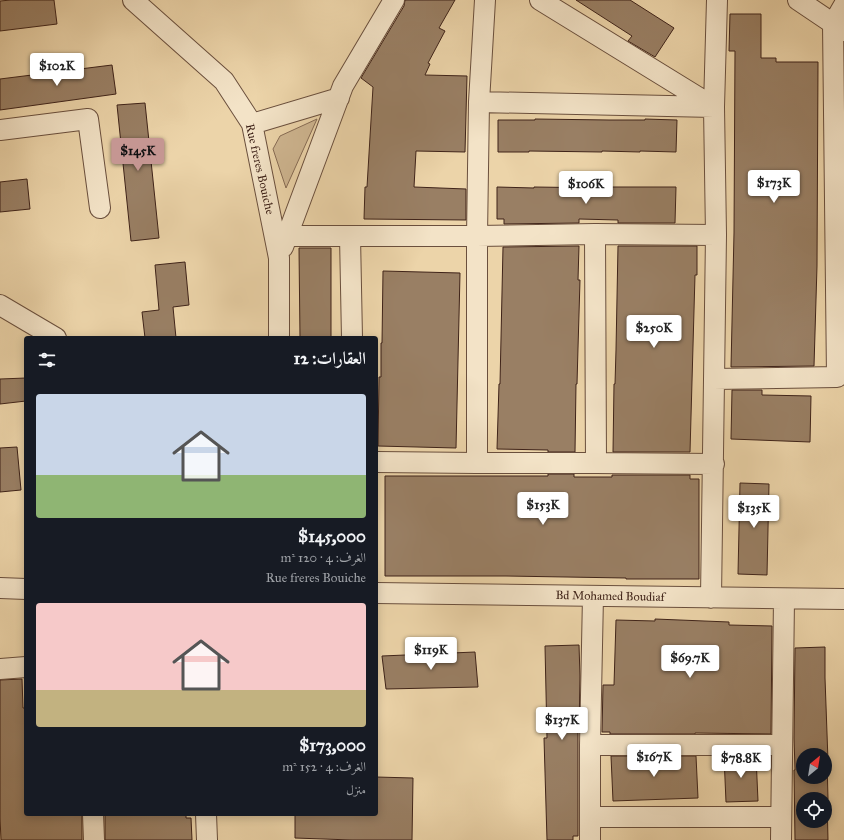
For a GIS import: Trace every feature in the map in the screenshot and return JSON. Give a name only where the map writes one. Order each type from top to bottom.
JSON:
[{"type":"street","name":"Rue freres Bouiche","points":[[133,0],[224,81],[252,124],[279,258],[279,336]]},
{"type":"street","points":[[279,258],[343,86],[394,0]]},
{"type":"street","points":[[477,463],[477,236],[479,102],[485,0]]},
{"type":"street","points":[[540,0],[714,107]]},
{"type":"street","points":[[711,598],[716,235],[714,107],[717,0]]},
{"type":"street","points":[[798,0],[839,27]]},
{"type":"street","points":[[714,379],[837,377],[839,27],[844,5]]},
{"type":"street","points":[[252,124],[339,98]]},
{"type":"street","points":[[479,102],[714,107]]},
{"type":"street","points":[[0,130],[88,120],[100,208]]},
{"type":"street","points":[[287,236],[477,236],[595,234],[716,235]]},
{"type":"street","points":[[595,234],[596,463]]},
{"type":"street","points":[[350,236],[352,336]]},
{"type":"street","points":[[0,305],[53,336]]},
{"type":"street","points":[[378,462],[714,464]]},
{"type":"street","points":[[0,588],[24,589]]},
{"type":"street","name":"Bd Mohamed Boudiaf","points":[[378,593],[844,599]]},
{"type":"street","points":[[590,840],[593,596]]},
{"type":"street","points":[[781,840],[784,598]]},
{"type":"street","points":[[0,669],[24,668]]},
{"type":"street","points":[[590,744],[782,745]]},
{"type":"street","points":[[93,816],[94,840]]},
{"type":"street","points":[[206,816],[207,840]]},
{"type":"street","points":[[590,817],[781,817]]},
{"type":"shaded area","points":[[317,119],[286,188],[273,149],[280,136]]},
{"type":"building","points":[[54,0],[57,24],[0,31],[0,1]]},
{"type":"building","points":[[405,0],[455,0],[439,28],[445,31],[428,63],[430,64],[425,75],[467,76],[465,152],[416,151],[414,187],[466,189],[466,220],[364,219],[373,87],[361,78],[404,6]]},
{"type":"building","points":[[576,0],[630,0],[674,28],[655,57],[628,41],[632,36]]},
{"type":"building","points":[[730,14],[761,14],[761,58],[776,58],[776,62],[818,62],[817,266],[814,366],[731,367],[734,233],[735,51],[729,51]]},
{"type":"building","points":[[112,65],[116,94],[0,110],[0,79]]},
{"type":"building","points":[[145,103],[159,238],[131,241],[117,105]]},
{"type":"building","points":[[498,120],[677,120],[676,152],[498,152]]},
{"type":"building","points":[[27,179],[30,209],[0,212],[0,182]]},
{"type":"building","points":[[497,187],[676,187],[675,223],[618,223],[618,220],[579,219],[579,223],[504,224],[504,219],[497,219]]},
{"type":"building","points":[[579,246],[578,280],[580,280],[575,452],[497,449],[503,247]]},
{"type":"building","points":[[618,246],[697,246],[690,452],[613,452]]},
{"type":"building","points":[[299,248],[331,248],[331,336],[300,336]]},
{"type":"building","points":[[185,262],[189,305],[173,307],[176,336],[145,336],[142,312],[159,310],[155,265]]},
{"type":"building","points":[[383,271],[460,273],[456,448],[378,446]]},
{"type":"building","points":[[24,378],[24,401],[0,404],[0,379]]},
{"type":"building","points":[[732,390],[762,390],[762,395],[811,396],[810,442],[731,439]]},
{"type":"building","points":[[17,447],[21,490],[0,492],[0,448]]},
{"type":"building","points":[[548,474],[574,474],[574,477],[612,477],[612,475],[690,475],[690,479],[699,479],[699,579],[385,576],[385,476],[548,476]]},
{"type":"building","points":[[740,483],[769,484],[767,575],[738,574]]},
{"type":"building","points":[[655,619],[729,622],[729,625],[772,626],[771,734],[610,734],[610,732],[602,732],[603,685],[614,685],[616,620],[655,621]]},
{"type":"building","points":[[579,645],[578,836],[573,836],[573,840],[547,840],[544,738],[547,738],[545,646]]},
{"type":"building","points":[[825,647],[828,748],[796,748],[796,784],[828,784],[828,792],[796,792],[796,828],[828,828],[828,840],[795,840],[795,648]]},
{"type":"building","points":[[475,652],[478,687],[386,689],[382,656]]},
{"type":"building","points":[[22,679],[24,708],[24,816],[82,816],[82,840],[1,840],[0,680]]},
{"type":"building","points":[[611,756],[696,756],[698,798],[613,801]]},
{"type":"building","points":[[724,756],[756,756],[758,801],[726,802]]},
{"type":"building","points":[[378,777],[413,778],[412,840],[295,838],[295,816],[378,816]]},
{"type":"building","points":[[105,816],[186,816],[186,818],[191,818],[192,840],[105,840]]}]
